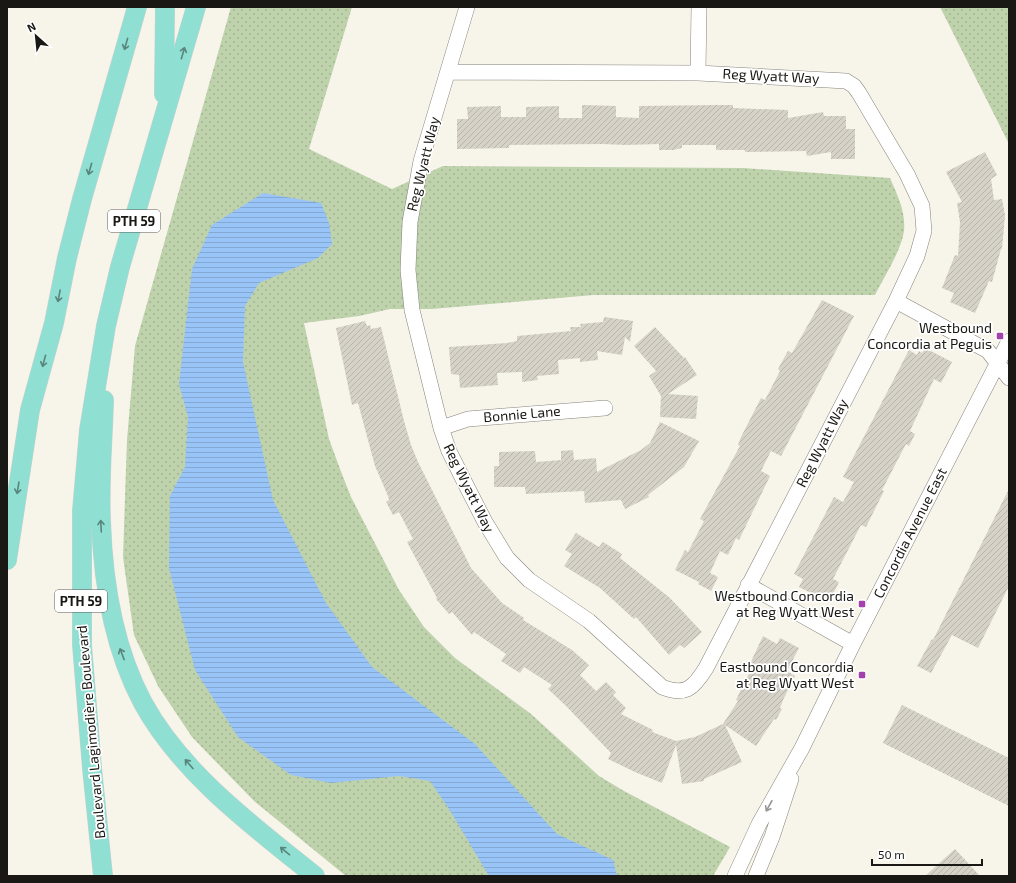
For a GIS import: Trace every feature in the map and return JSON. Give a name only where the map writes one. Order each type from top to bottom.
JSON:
[{"type":"main road","points":[[7,560],[30,410],[54,323],[67,258],[82,199],[137,7]]},
{"type":"main road","name":"Boulevard Lagimodière Boulevard","points":[[164,118],[165,7]]},
{"type":"main road","name":"Boulevard Lagimodière Boulevard","points":[[103,876],[82,653],[82,511],[89,430],[106,326],[120,267],[196,7]]},
{"type":"main road","points":[[106,326],[100,519],[105,577],[110,610],[118,644],[143,702],[157,726],[191,767],[229,804],[315,876]]},
{"type":"street","name":"Reg Wyatt Way","points":[[448,72],[698,73],[838,79],[846,81],[854,86],[907,174],[922,206],[924,231],[917,256],[896,301],[700,678],[689,689],[675,692],[662,687],[589,621],[529,580],[507,558],[485,522],[466,486],[449,451],[441,428],[412,310],[408,269],[410,222],[421,161],[467,7]]},
{"type":"street","points":[[698,73],[699,7]]},
{"type":"street","points":[[896,301],[988,351],[1009,378]]},
{"type":"street","name":"Concordia Avenue East","points":[[735,876],[759,824],[802,748],[853,644],[1009,341]]},
{"type":"street","name":"Bonnie Lane","points":[[441,428],[468,419],[605,408]]},
{"type":"street","points":[[748,585],[853,644]]},
{"type":"street","name":"Concordia Avenue East","points":[[756,876],[772,837],[802,748]]},
{"type":"green space","points":[[231,7],[352,7],[309,149],[392,189],[443,166],[743,168],[890,178],[904,217],[904,231],[896,255],[875,295],[593,295],[432,309],[390,309],[359,316],[304,323],[329,439],[351,497],[399,590],[424,627],[455,658],[531,714],[599,776],[624,791],[730,847],[713,876],[346,876],[254,801],[192,737],[158,686],[134,635],[123,557],[127,440],[135,346]]},
{"type":"green space","points":[[940,7],[1009,7],[1009,144]]},
{"type":"water","points":[[263,193],[321,203],[329,223],[332,244],[318,258],[259,283],[245,306],[243,362],[273,500],[326,603],[372,667],[475,744],[557,834],[613,860],[617,876],[489,876],[449,809],[430,781],[399,776],[331,783],[291,775],[238,737],[195,670],[169,568],[170,496],[185,467],[188,417],[179,384],[192,269],[212,225]]},
{"type":"building","points":[[582,105],[616,106],[616,117],[639,118],[639,106],[716,105],[733,105],[733,108],[788,110],[788,118],[823,112],[824,116],[846,116],[846,129],[855,129],[855,159],[831,159],[831,152],[807,156],[806,151],[745,152],[745,150],[716,150],[716,145],[682,145],[682,148],[673,150],[659,150],[659,144],[509,145],[509,148],[457,149],[457,119],[468,119],[467,107],[501,106],[501,117],[526,117],[526,107],[559,106],[559,118],[582,118]]},
{"type":"building","points":[[985,152],[997,175],[991,179],[994,200],[1002,199],[1005,215],[1002,249],[992,282],[989,281],[975,313],[950,302],[954,293],[942,288],[955,255],[958,256],[960,222],[957,203],[962,202],[946,172]]},
{"type":"building","points":[[822,300],[854,316],[781,456],[771,451],[761,471],[770,476],[739,540],[736,538],[728,555],[720,551],[710,573],[718,577],[711,591],[698,584],[699,582],[675,570],[685,550],[688,552],[704,521],[700,519],[740,446],[738,445],[741,437],[761,398],[765,400],[780,371],[778,369],[788,351],[792,353]]},
{"type":"building","points":[[604,317],[633,321],[630,342],[625,337],[622,355],[597,351],[598,360],[580,362],[580,358],[558,360],[559,374],[537,376],[538,380],[522,382],[522,372],[497,373],[498,385],[460,388],[459,375],[451,374],[449,347],[507,343],[517,341],[517,336],[571,331],[570,327],[581,327],[580,324],[603,322]]},
{"type":"building","points":[[365,321],[367,326],[370,325],[371,329],[381,327],[411,445],[471,568],[502,603],[524,618],[523,620],[572,650],[589,665],[580,675],[596,691],[606,682],[616,692],[613,695],[626,708],[621,714],[653,730],[652,732],[676,741],[695,737],[723,724],[738,701],[736,700],[751,669],[748,668],[763,636],[777,644],[780,638],[799,648],[787,671],[795,676],[783,700],[780,708],[782,709],[776,720],[774,719],[756,746],[725,725],[742,762],[704,779],[704,781],[682,784],[676,745],[662,783],[608,759],[611,753],[548,689],[552,685],[524,667],[520,673],[501,661],[506,654],[474,632],[472,635],[452,612],[449,614],[436,599],[437,598],[407,542],[413,539],[399,512],[393,515],[386,502],[389,500],[388,496],[375,466],[358,403],[352,405],[336,328]]},
{"type":"building","points":[[655,327],[684,358],[685,357],[697,375],[668,394],[698,396],[696,419],[660,417],[661,396],[649,376],[656,371],[634,346]]},
{"type":"building","points":[[925,348],[952,362],[941,383],[934,379],[910,431],[915,434],[909,446],[906,444],[882,490],[884,491],[866,527],[861,525],[833,579],[839,582],[829,602],[799,587],[803,579],[794,574],[834,497],[843,502],[854,482],[843,477],[909,350],[917,355],[919,351],[922,353]]},
{"type":"building","points":[[660,422],[699,441],[684,467],[648,495],[649,497],[625,509],[621,500],[585,503],[584,491],[526,494],[525,487],[494,487],[494,466],[499,466],[499,452],[535,451],[536,462],[561,460],[561,451],[573,450],[574,460],[596,458],[597,472],[641,450],[650,443]]},
{"type":"building","points":[[1009,489],[1009,586],[978,648],[952,635],[931,673],[917,666],[932,639],[933,640]]},
{"type":"building","points":[[576,533],[599,547],[603,542],[622,554],[620,558],[670,598],[702,632],[684,648],[680,645],[669,655],[636,617],[634,619],[600,588],[564,566],[572,554],[565,550]]},
{"type":"building","points":[[902,705],[1009,758],[1009,806],[883,743]]},
{"type":"building","points":[[955,849],[980,876],[925,876]]},
{"type":"place","name":"Westbound Concordia at Peguis","points":[[1000,336]]},
{"type":"place","name":"Westbound Concordia at Reg Wyatt West","points":[[862,604]]},
{"type":"place","name":"Eastbound Concordia at Reg Wyatt West","points":[[862,675]]}]
